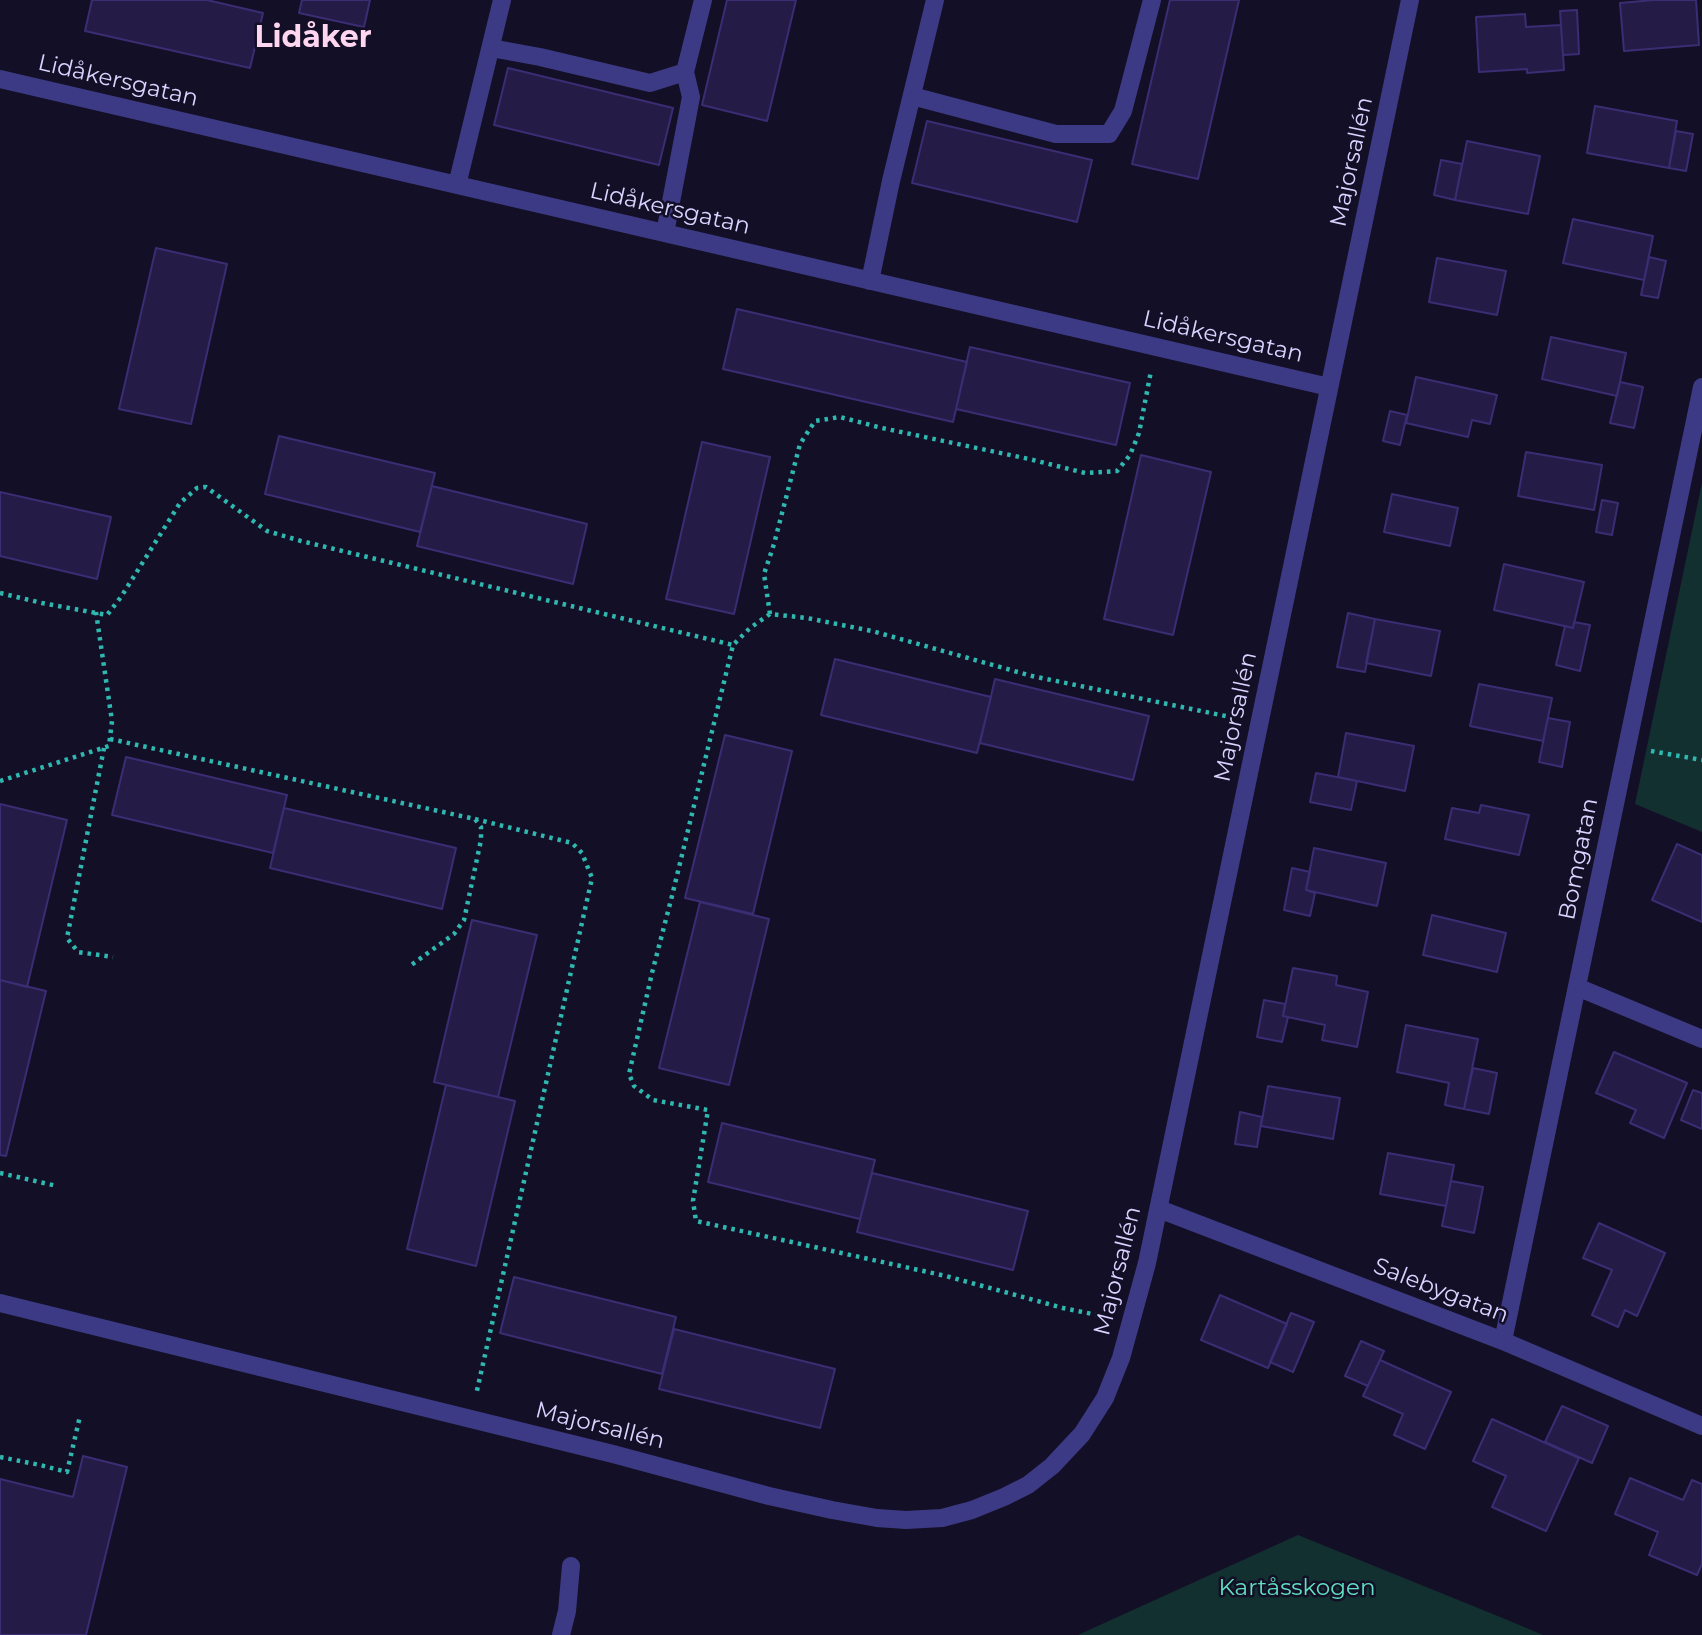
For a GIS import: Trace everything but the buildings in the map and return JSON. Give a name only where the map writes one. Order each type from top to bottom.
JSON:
[{"type":"street","points":[[457,185],[502,0]]},
{"type":"street","points":[[665,233],[691,97],[685,72],[703,0]]},
{"type":"street","points":[[870,281],[935,0]]},
{"type":"street","points":[[912,96],[1056,134],[1109,134],[1123,111],[1152,0]]},
{"type":"street","name":"Majorsallén","points":[[0,1304],[832,1510],[906,1520],[942,1518],[1004,1497],[1028,1485],[1052,1466],[1082,1434],[1105,1398],[1121,1358],[1147,1263],[1410,0]]},
{"type":"street","points":[[491,48],[650,83],[685,72]]},
{"type":"street","name":"Lidåkersgatan","points":[[0,79],[1329,387]]},
{"type":"street","name":"Bomgatan","points":[[1503,1341],[1702,387]]},
{"type":"street","points":[[1577,988],[1702,1039]]},
{"type":"street","name":"Salebygatan","points":[[1159,1209],[1503,1341],[1702,1426]]},
{"type":"street","points":[[561,1635],[567,1611],[571,1566]]},
{"type":"path","points":[[770,614],[764,574],[800,444],[815,421],[840,417],[1085,473],[1118,471],[1130,455],[1139,433],[1156,347]]},
{"type":"path","points":[[0,593],[107,615],[180,503],[197,488],[206,487],[267,531],[733,645]]},
{"type":"path","points":[[0,780],[110,746],[112,721],[96,612]]},
{"type":"path","points":[[1131,1322],[1063,1308],[946,1276],[696,1221],[693,1201],[708,1110],[653,1100],[634,1086],[629,1074],[733,645],[750,628],[770,614],[807,618],[872,631],[1032,676],[1260,723]]},
{"type":"path","points":[[110,739],[475,819],[572,843],[582,853],[592,878],[471,1419]]},
{"type":"path","points":[[1626,747],[1702,760]]},
{"type":"path","points":[[104,748],[67,938],[78,952],[113,957]]},
{"type":"path","points":[[410,966],[454,934],[464,920],[481,840],[481,827],[475,819]]},
{"type":"path","points":[[0,1173],[57,1186]]},
{"type":"path","points":[[0,1457],[67,1472],[80,1416]]},
{"type":"green space","points":[[1702,483],[1702,832],[1635,804]]},
{"type":"green space","name":"Kartåsskogen","points":[[1298,1535],[1505,1619],[1543,1635],[1078,1635]]},
{"type":"district","name":"Lidåker","points":[[313,38]]}]
